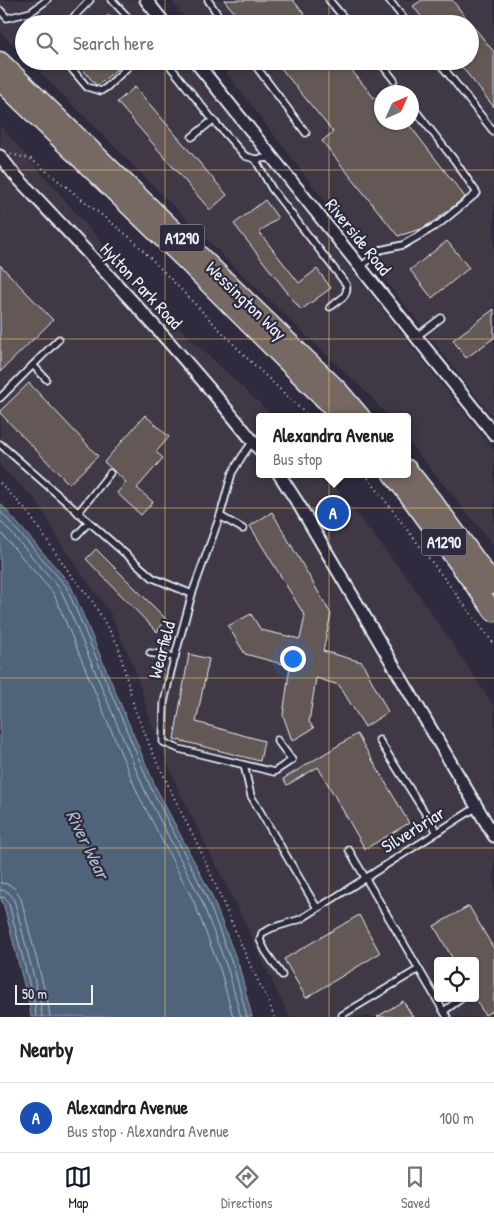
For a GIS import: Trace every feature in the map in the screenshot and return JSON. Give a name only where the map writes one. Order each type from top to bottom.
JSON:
[{"type":"main road","name":"Wessington Way","points":[[0,62],[325,378],[357,413]]},
{"type":"main road","name":"Wessington Way","points":[[0,81],[187,262],[338,413]]},
{"type":"main road","name":"A1290","points":[[411,474],[494,585]]},
{"type":"main road","name":"A1290","points":[[395,478],[494,612]]},
{"type":"street","points":[[146,0],[158,15]]},
{"type":"street","name":"Riverside Road","points":[[202,70],[494,434]]},
{"type":"street","name":"Hylton Park Road","points":[[3,154],[14,174],[156,326],[256,445]]},
{"type":"street","points":[[282,478],[494,836]]},
{"type":"lane","points":[[19,15],[31,12],[47,0]]},
{"type":"lane","points":[[75,15],[90,0]]},
{"type":"lane","points":[[112,0],[126,15]]},
{"type":"lane","points":[[208,0],[218,15]]},
{"type":"lane","points":[[329,0],[341,15]]},
{"type":"lane","points":[[391,1],[401,15]]},
{"type":"lane","points":[[0,10],[7,18],[15,16]]},
{"type":"lane","points":[[73,70],[87,87],[100,91],[125,70]]},
{"type":"lane","points":[[173,70],[244,156],[255,160],[272,158]]},
{"type":"lane","points":[[259,70],[306,133]]},
{"type":"lane","points":[[386,70],[394,80]]},
{"type":"lane","points":[[445,70],[494,132]]},
{"type":"lane","points":[[360,268],[380,250],[403,246],[439,224],[477,193],[419,115]]},
{"type":"lane","points":[[192,137],[213,120]]},
{"type":"lane","points":[[255,160],[272,189],[346,284],[346,294],[330,307]]},
{"type":"lane","points":[[416,337],[441,318]]},
{"type":"lane","points":[[0,398],[59,339]]},
{"type":"lane","points":[[33,365],[46,379]]},
{"type":"lane","points":[[0,444],[153,578],[192,594]]},
{"type":"lane","name":"Wearfield","points":[[256,445],[243,455],[232,474],[220,516],[192,594],[164,703],[163,742],[179,749],[274,772],[292,760],[277,740]]},
{"type":"lane","points":[[78,513],[110,473]]},
{"type":"lane","points":[[220,516],[243,529]]},
{"type":"lane","points":[[77,535],[89,522]]},
{"type":"lane","points":[[150,653],[175,657]]},
{"type":"lane","points":[[380,740],[437,832]]},
{"type":"lane","points":[[244,765],[251,796],[317,908]]},
{"type":"lane","name":"Silverbriar","points":[[282,975],[260,940],[262,933],[301,919],[477,806]]},
{"type":"lane","points":[[349,850],[447,1017]]},
{"type":"lane","points":[[342,1014],[419,969]]},
{"type":"lane","points":[[444,1011],[456,1002]]},
{"type":"path","points":[[3,154],[31,159],[132,239],[249,360],[305,413]]},
{"type":"path","points":[[368,478],[494,644]]},
{"type":"path","points":[[0,482],[26,510],[73,578],[91,599],[118,644],[135,710],[153,753],[199,847],[274,1017]]},
{"type":"shaded area","points":[[0,0],[138,0],[150,15],[15,15],[15,47],[0,32]]},
{"type":"shaded area","points":[[171,0],[494,0],[494,419],[224,70],[479,70],[479,15],[182,15]]},
{"type":"shaded area","points":[[38,70],[193,70],[494,450],[494,546],[411,445],[411,413],[385,413],[370,396],[228,261]]},
{"type":"shaded area","points":[[0,125],[158,308],[270,413],[256,413],[256,478],[328,478],[409,580],[494,706],[494,1017],[289,1017],[243,919],[179,791],[152,725],[134,667],[110,613],[65,550],[37,501],[0,466]]},
{"type":"water","name":"River Wear","points":[[0,503],[70,584],[155,786],[211,894],[239,966],[252,1017],[31,1017],[4,906],[0,897]]},
{"type":"building","points":[[224,0],[293,0],[305,15],[236,15]]},
{"type":"building","points":[[422,0],[452,0],[464,15],[420,15],[413,6]]},
{"type":"building","points":[[479,33],[494,52],[494,107],[464,70],[479,70]]},
{"type":"building","points":[[83,70],[116,70],[98,85]]},
{"type":"building","points":[[282,70],[351,70],[374,98],[374,130],[413,130],[465,197],[436,220],[421,229],[398,236],[322,141],[333,132]]},
{"type":"building","points":[[135,87],[227,195],[210,210],[117,102]]},
{"type":"building","points":[[265,200],[278,218],[259,232],[299,283],[317,269],[331,288],[301,310],[234,224]]},
{"type":"building","points":[[447,241],[469,268],[432,298],[410,270]]},
{"type":"building","points":[[0,265],[53,320],[0,372]]},
{"type":"building","points":[[494,309],[494,338],[466,358],[453,340]]},
{"type":"building","points":[[29,383],[98,456],[69,484],[0,413]]},
{"type":"building","points":[[145,415],[169,437],[156,452],[163,458],[137,488],[153,502],[141,515],[117,493],[126,482],[104,462]]},
{"type":"building","points":[[272,512],[331,614],[323,651],[362,662],[388,712],[365,727],[339,685],[316,678],[309,722],[314,728],[292,741],[283,715],[290,666],[245,654],[228,626],[251,614],[261,630],[300,639],[305,616],[250,526]]},
{"type":"building","points":[[96,549],[166,619],[157,632],[86,559]]},
{"type":"building","points":[[189,654],[209,659],[196,722],[264,741],[260,761],[174,739]]},
{"type":"building","points":[[357,734],[409,823],[365,849],[318,767],[287,785],[283,779]]},
{"type":"building","points":[[469,906],[494,949],[494,1010],[485,1015],[477,1002],[479,1002],[479,957],[452,957],[434,926]]},
{"type":"building","points":[[359,915],[380,953],[306,998],[284,959]]},
{"type":"building","points":[[403,1001],[413,1017],[377,1017]]},
{"type":"place","name":"Alexandra Avenue","points":[[333,513]]}]
